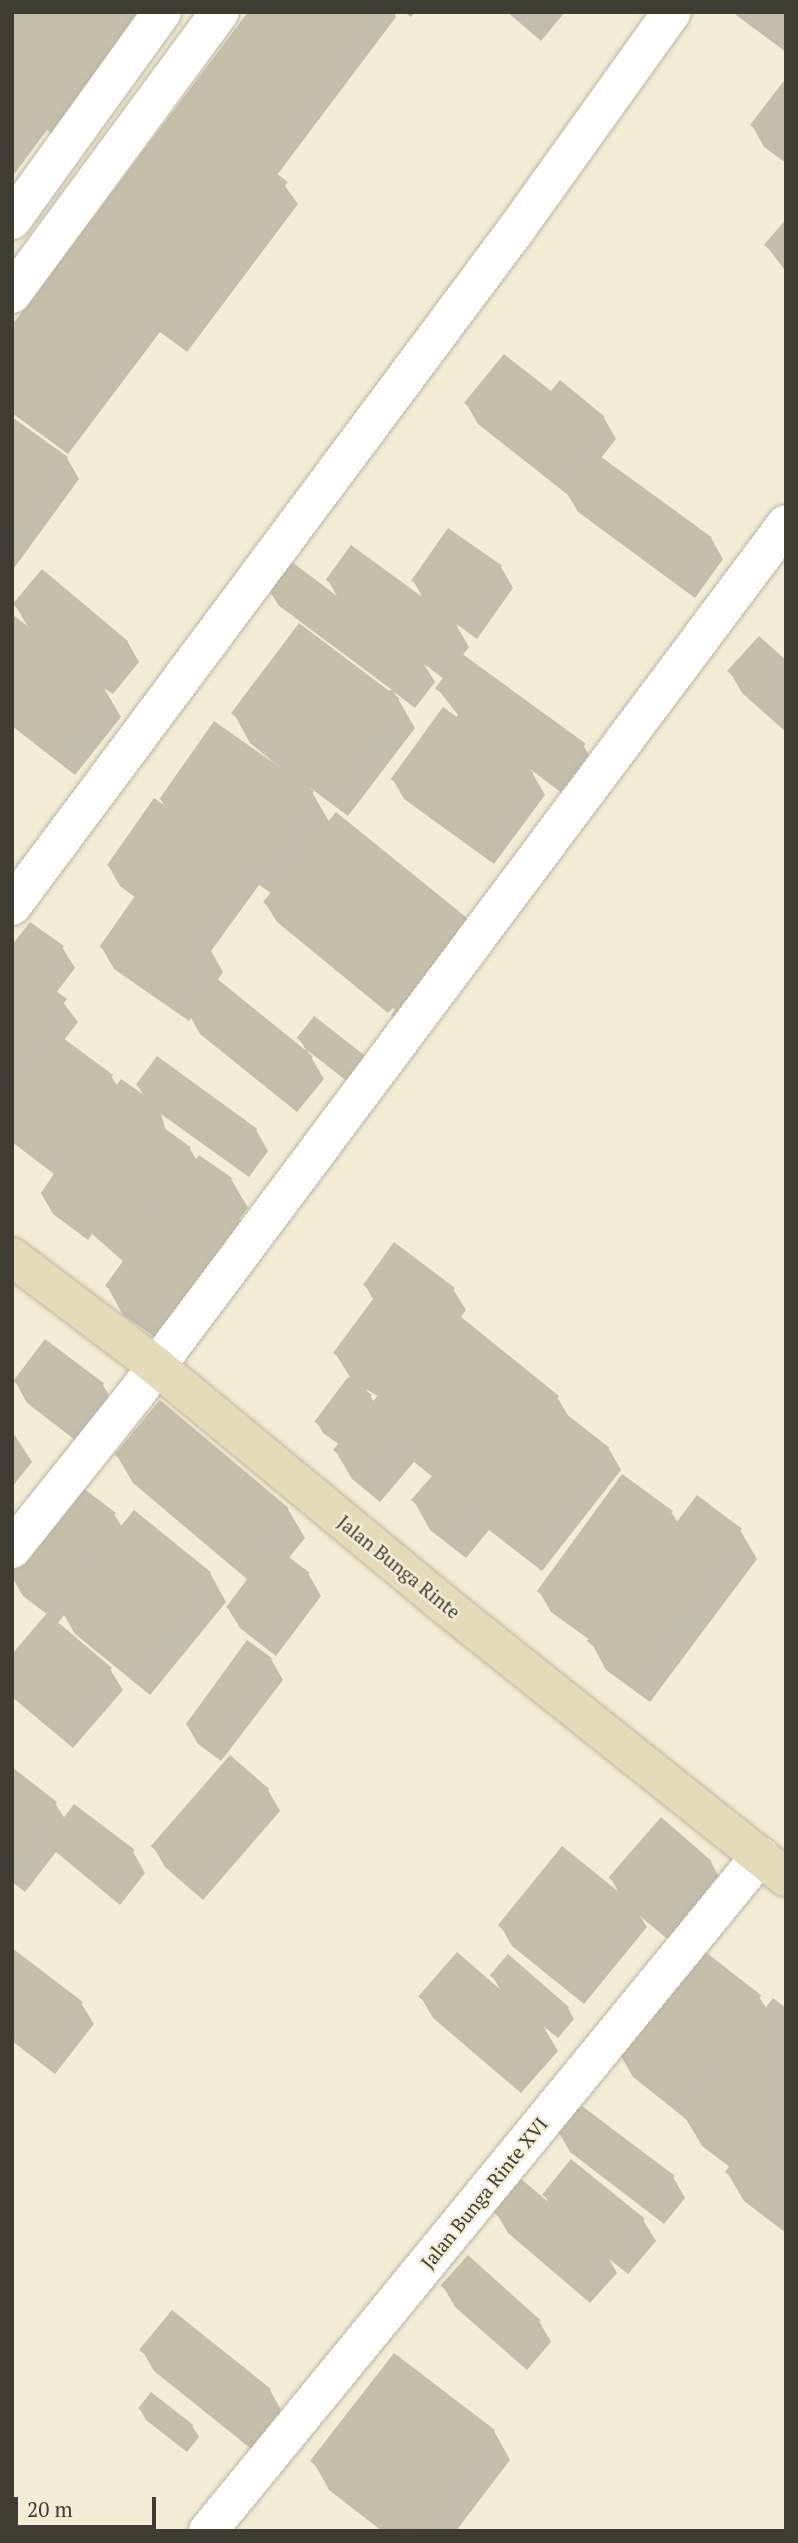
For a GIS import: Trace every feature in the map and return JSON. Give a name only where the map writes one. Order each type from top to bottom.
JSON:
[{"type":"street","points":[[48,245],[13,219],[162,12]]},
{"type":"street","points":[[12,294],[220,12]]},
{"type":"street","points":[[12,906],[515,231],[672,12]]},
{"type":"street","points":[[12,1549],[156,1366],[786,524]]},
{"type":"street","name":"Jalan Bunga Rinte","points":[[12,1257],[156,1366],[440,1602],[773,1866]]},
{"type":"street","name":"Jalan Bunga Rinte XVI","points":[[208,2531],[773,1866]]},
{"type":"building","points":[[12,12],[135,12],[53,123],[35,110],[12,140]]},
{"type":"building","points":[[248,12],[372,12],[260,161],[288,182],[175,332],[147,312],[56,434],[12,402],[12,325]]},
{"type":"building","points":[[752,12],[786,12],[786,38]]},
{"type":"building","points":[[786,78],[786,152],[750,125]]},
{"type":"building","points":[[786,219],[786,263],[764,245]]},
{"type":"building","points":[[504,354],[551,391],[560,380],[605,417],[557,477],[464,403]]},
{"type":"building","points":[[12,417],[68,457],[12,535]]},
{"type":"building","points":[[593,451],[712,537],[683,577],[564,491]]},
{"type":"building","points":[[448,528],[502,566],[465,618],[411,580]]},
{"type":"building","points":[[351,545],[459,623],[433,658],[326,580]]},
{"type":"building","points":[[284,556],[423,661],[403,688],[264,583]]},
{"type":"building","points":[[42,569],[128,641],[98,676],[12,604]]},
{"type":"building","points":[[12,614],[106,687],[57,747],[12,712]]},
{"type":"building","points":[[299,623],[400,699],[332,789],[231,713]]},
{"type":"building","points":[[759,636],[786,660],[786,723],[727,671]]},
{"type":"building","points":[[461,653],[586,744],[560,779],[435,689]]},
{"type":"building","points":[[443,707],[534,773],[481,845],[391,779]]},
{"type":"building","points":[[214,721],[314,791],[259,869],[160,799]]},
{"type":"building","points":[[154,798],[247,863],[200,931],[107,865]]},
{"type":"building","points":[[336,812],[469,920],[396,1010],[263,902]]},
{"type":"building","points":[[135,896],[212,950],[176,1001],[99,947]]},
{"type":"building","points":[[30,922],[64,946],[12,1016],[12,945]]},
{"type":"building","points":[[215,977],[313,1056],[284,1092],[186,1013]]},
{"type":"building","points":[[42,981],[67,999],[12,1073],[12,1021]]},
{"type":"building","points":[[314,1016],[368,1058],[350,1080],[297,1038]]},
{"type":"building","points":[[59,1035],[113,1075],[49,1159],[12,1132],[12,1095]]},
{"type":"building","points":[[157,1056],[257,1129],[236,1158],[136,1085]]},
{"type":"building","points":[[121,1079],[158,1105],[78,1219],[41,1194]]},
{"type":"building","points":[[156,1122],[191,1147],[119,1246],[84,1221]]},
{"type":"building","points":[[199,1155],[232,1178],[214,1202],[241,1221],[165,1329],[105,1286]]},
{"type":"building","points":[[394,1242],[455,1288],[380,1388],[333,1353],[376,1295],[363,1285]]},
{"type":"building","points":[[450,1308],[559,1396],[448,1530],[411,1500],[439,1468],[396,1434],[363,1474],[333,1450]]},
{"type":"building","points":[[45,1339],[104,1384],[72,1426],[13,1381]]},
{"type":"building","points":[[348,1377],[372,1395],[338,1440],[314,1422]]},
{"type":"building","points":[[160,1400],[289,1508],[243,1562],[114,1454]]},
{"type":"building","points":[[556,1406],[610,1448],[529,1551],[475,1509]]},
{"type":"building","points":[[622,1474],[673,1511],[588,1628],[537,1591]]},
{"type":"building","points":[[79,1485],[116,1513],[46,1602],[12,1577],[12,1570]]},
{"type":"building","points":[[697,1495],[742,1529],[632,1675],[587,1641]]},
{"type":"building","points":[[134,1510],[211,1572],[134,1668],[57,1606]]},
{"type":"building","points":[[273,1545],[310,1573],[263,1635],[226,1607]]},
{"type":"building","points":[[47,1613],[112,1668],[60,1728],[12,1688],[12,1654]]},
{"type":"building","points":[[247,1640],[272,1658],[211,1742],[186,1724]]},
{"type":"building","points":[[230,1755],[269,1789],[190,1880],[151,1846]]},
{"type":"building","points":[[12,1767],[57,1802],[12,1859]]},
{"type":"building","points":[[74,1804],[135,1850],[108,1885],[48,1839]]},
{"type":"building","points":[[661,1817],[712,1861],[659,1921],[609,1877]]},
{"type":"building","points":[[562,1846],[636,1906],[572,1985],[498,1925]]},
{"type":"building","points":[[12,1948],[83,2002],[42,2054],[12,2030]]},
{"type":"building","points":[[703,1950],[761,1996],[678,2102],[620,2056]]},
{"type":"building","points":[[457,1952],[546,2029],[507,2074],[418,1997]]},
{"type":"building","points":[[508,1954],[569,2007],[551,2028],[490,1975]]},
{"type":"building","points":[[773,1998],[786,2008],[786,2088],[735,2156],[683,2117]]},
{"type":"building","points":[[578,2103],[675,2176],[653,2205],[556,2132]]},
{"type":"building","points":[[775,2106],[786,2114],[786,2218],[725,2172]]},
{"type":"building","points":[[571,2159],[645,2219],[616,2255],[542,2195]]},
{"type":"building","points":[[521,2179],[606,2250],[578,2283],[493,2212]]},
{"type":"building","points":[[468,2255],[541,2321],[513,2351],[441,2285]]},
{"type":"building","points":[[172,2310],[271,2389],[256,2407],[275,2422],[257,2444],[139,2350]]},
{"type":"building","points":[[394,2353],[495,2430],[417,2531],[401,2531],[310,2461]]},
{"type":"building","points":[[151,2392],[194,2425],[181,2442],[138,2409]]}]
